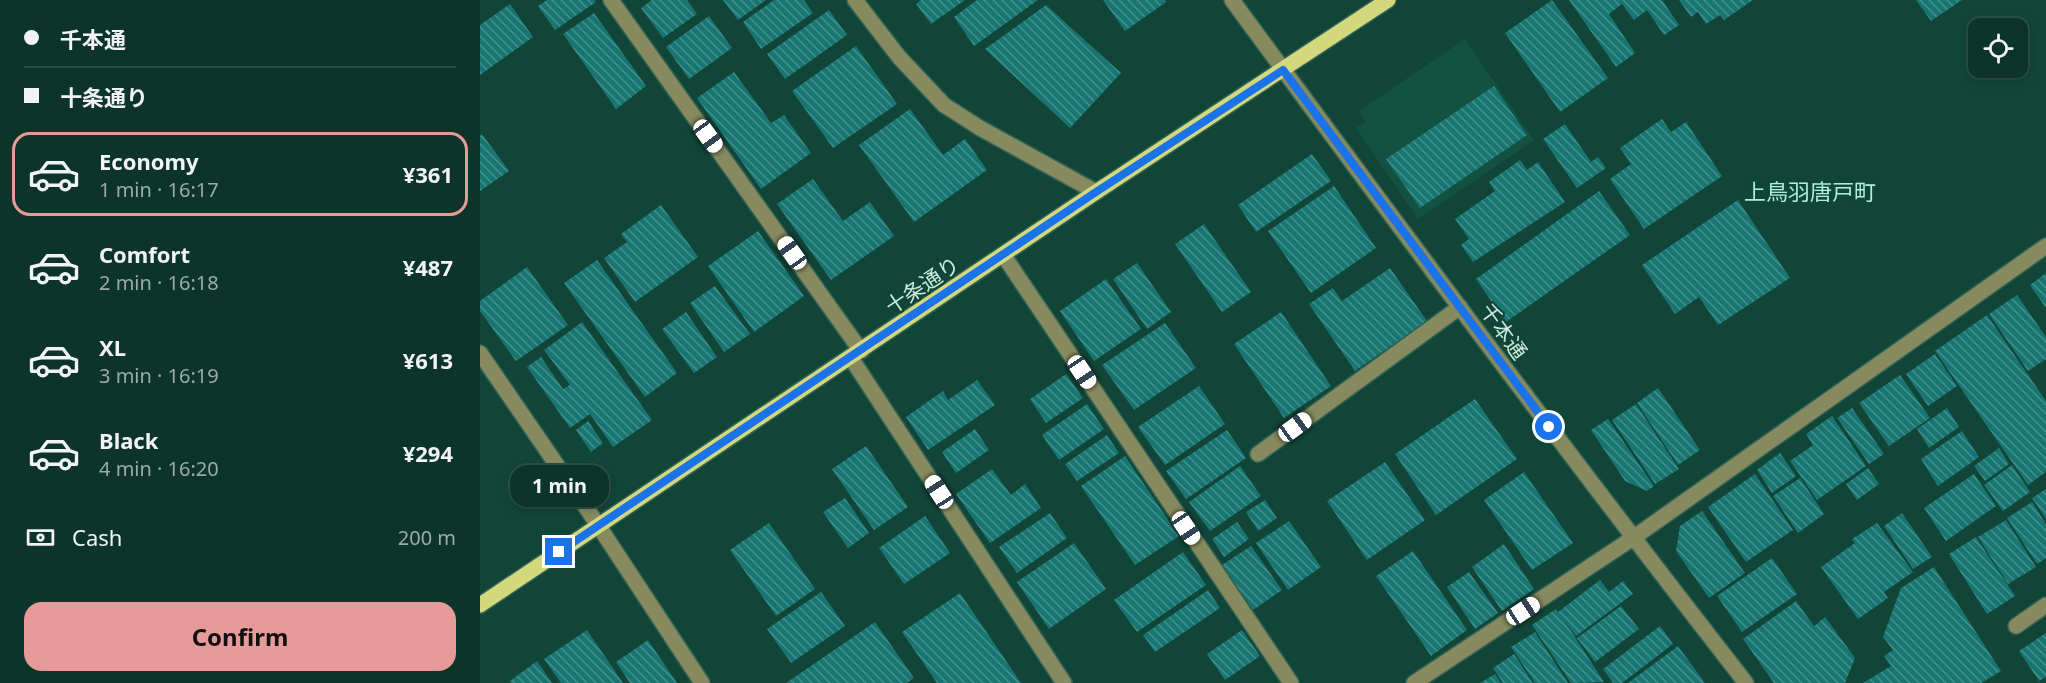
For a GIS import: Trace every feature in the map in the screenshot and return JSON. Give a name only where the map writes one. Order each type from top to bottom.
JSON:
[{"type":"main road","name":"十条通り","points":[[480,604],[1004,256],[1096,192],[1388,0]]},
{"type":"street","points":[[611,0],[856,354],[1064,683]]},
{"type":"street","points":[[855,0],[899,57],[944,105],[980,128],[1096,192]]},
{"type":"street","name":"千本通","points":[[1232,0],[1633,538],[1746,683]]},
{"type":"street","points":[[1414,683],[1633,538],[2046,246]]},
{"type":"street","points":[[1004,256],[1291,683]]},
{"type":"street","points":[[1258,454],[1460,307]]},
{"type":"street","points":[[480,353],[598,525],[702,683]]},
{"type":"street","points":[[2016,626],[2046,605]]},
{"type":"shaded area","points":[[1465,39],[1534,140],[1418,219],[1356,128],[1366,122],[1359,111]]},
{"type":"building","points":[[547,0],[594,0],[596,2],[555,30],[538,6]]},
{"type":"building","points":[[652,0],[687,0],[697,14],[663,38],[641,8]]},
{"type":"building","points":[[723,0],[766,0],[738,20]]},
{"type":"building","points":[[774,0],[804,0],[813,13],[761,49],[743,22]]},
{"type":"building","points":[[921,0],[965,0],[931,24],[916,4]]},
{"type":"building","points":[[977,0],[1038,0],[974,46],[954,17]]},
{"type":"building","points":[[1103,0],[1164,0],[1166,2],[1125,31]]},
{"type":"building","points":[[1552,0],[1608,78],[1560,112],[1505,33]]},
{"type":"building","points":[[1569,0],[1662,0],[1679,25],[1664,35],[1647,10],[1634,20],[1622,4],[1609,14],[1635,53],[1616,67]]},
{"type":"building","points":[[1679,0],[1753,0],[1724,20],[1720,15],[1706,24],[1698,12],[1691,17]]},
{"type":"building","points":[[1916,0],[1962,0],[1931,21]]},
{"type":"building","points":[[510,4],[533,37],[480,75],[480,25]]},
{"type":"building","points":[[1046,5],[1121,73],[1070,128],[985,49]]},
{"type":"building","points":[[829,10],[847,35],[785,79],[767,54]]},
{"type":"building","points":[[594,13],[646,86],[616,109],[563,34]]},
{"type":"building","points":[[709,16],[732,48],[689,79],[666,47]]},
{"type":"building","points":[[856,46],[897,104],[833,148],[792,91]]},
{"type":"building","points":[[734,72],[771,123],[784,115],[811,153],[761,189],[697,98]]},
{"type":"building","points":[[1494,86],[1527,135],[1420,208],[1386,159]]},
{"type":"building","points":[[910,109],[943,155],[965,139],[987,170],[914,222],[859,145]]},
{"type":"building","points":[[1662,119],[1671,132],[1686,122],[1722,176],[1644,229],[1610,179],[1631,164],[1620,148]]},
{"type":"building","points":[[1565,124],[1591,162],[1598,157],[1606,168],[1577,188],[1543,139]]},
{"type":"building","points":[[482,134],[509,171],[480,191],[480,136]]},
{"type":"building","points":[[1312,154],[1331,181],[1256,232],[1238,205]]},
{"type":"building","points":[[1520,160],[1527,170],[1538,162],[1565,202],[1473,262],[1461,245],[1469,239],[1455,219],[1495,191],[1489,182]]},
{"type":"building","points":[[813,179],[843,221],[870,202],[894,236],[831,280],[777,204]]},
{"type":"building","points":[[1334,186],[1376,248],[1311,293],[1268,231]]},
{"type":"building","points":[[1599,191],[1630,235],[1506,322],[1476,279]]},
{"type":"building","points":[[1738,200],[1790,278],[1718,325],[1699,297],[1675,314],[1642,265]]},
{"type":"building","points":[[661,205],[698,257],[635,302],[604,258],[627,242],[621,234]]},
{"type":"building","points":[[1204,224],[1251,292],[1222,312],[1175,244]]},
{"type":"building","points":[[758,231],[804,296],[754,332],[708,266]]},
{"type":"building","points":[[597,260],[677,373],[645,397],[564,283]]},
{"type":"building","points":[[1137,263],[1171,312],[1147,329],[1113,279]]},
{"type":"building","points":[[527,267],[568,325],[516,361],[480,311],[480,301]]},
{"type":"building","points":[[1390,268],[1427,321],[1355,371],[1309,304],[1333,288],[1342,301]]},
{"type":"building","points":[[2046,273],[2046,308],[2030,285]]},
{"type":"building","points":[[1106,279],[1141,329],[1094,361],[1060,311]]},
{"type":"building","points":[[715,286],[750,334],[724,352],[690,303]]},
{"type":"building","points":[[2017,295],[2046,337],[2046,359],[2028,371],[1989,314]]},
{"type":"building","points":[[686,312],[717,357],[694,373],[662,329]]},
{"type":"building","points":[[1281,312],[1331,386],[1284,418],[1234,344]]},
{"type":"building","points":[[1987,315],[2046,401],[2046,472],[2028,485],[1935,351]]},
{"type":"building","points":[[582,322],[652,420],[613,447],[590,414],[570,428],[527,367],[541,357],[563,389],[570,385],[544,350]]},
{"type":"building","points":[[1165,323],[1196,368],[1134,410],[1102,365]]},
{"type":"building","points":[[1935,354],[1957,386],[1928,406],[1906,374]]},
{"type":"building","points":[[1066,374],[1083,398],[1046,423],[1030,399]]},
{"type":"building","points":[[1900,375],[1930,418],[1889,446],[1859,403]]},
{"type":"building","points":[[977,380],[995,405],[928,450],[906,417],[943,391],[948,400]]},
{"type":"building","points":[[1199,386],[1225,424],[1165,465],[1138,427]]},
{"type":"building","points":[[1658,388],[1700,450],[1678,465],[1637,403]]},
{"type":"building","points":[[1475,399],[1517,459],[1436,515],[1395,454]]},
{"type":"building","points":[[1087,404],[1104,429],[1059,460],[1042,435]]},
{"type":"building","points":[[1636,404],[1679,469],[1655,484],[1612,420]]},
{"type":"building","points":[[1852,408],[1884,454],[1869,464],[1837,418]]},
{"type":"building","points":[[1947,408],[1959,427],[1929,448],[1917,429]]},
{"type":"building","points":[[1832,416],[1866,466],[1817,500],[1790,461],[1813,445],[1806,434]]},
{"type":"building","points":[[1608,419],[1654,486],[1647,491],[1625,481],[1591,430]]},
{"type":"building","points":[[588,421],[603,443],[591,452],[576,430]]},
{"type":"building","points":[[975,429],[989,450],[956,473],[942,452]]},
{"type":"building","points":[[1227,430],[1246,458],[1186,499],[1166,471]]},
{"type":"building","points":[[1962,431],[1979,457],[1938,486],[1921,459]]},
{"type":"building","points":[[1107,435],[1119,453],[1077,481],[1065,464]]},
{"type":"building","points":[[866,446],[908,507],[874,530],[832,469]]},
{"type":"building","points":[[1999,448],[2009,464],[1985,481],[1974,466]]},
{"type":"building","points":[[1780,453],[1796,476],[1772,493],[1757,470]]},
{"type":"building","points":[[1125,456],[1179,536],[1135,565],[1081,486]]},
{"type":"building","points":[[1385,462],[1425,520],[1367,560],[1327,501]]},
{"type":"building","points":[[2012,465],[2030,492],[2003,511],[1984,485]]},
{"type":"building","points":[[1240,466],[1261,496],[1210,531],[1189,502]]},
{"type":"building","points":[[1868,468],[1879,484],[1857,500],[1846,484]]},
{"type":"building","points":[[992,469],[1011,495],[1025,484],[1041,508],[990,543],[956,494]]},
{"type":"building","points":[[1524,472],[1573,543],[1532,570],[1484,500]]},
{"type":"building","points":[[1755,474],[1793,530],[1746,562],[1708,507]]},
{"type":"building","points":[[1974,474],[1996,506],[1946,541],[1924,508]]},
{"type":"building","points":[[1800,478],[1824,514],[1798,533],[1773,496]]},
{"type":"building","points":[[2046,489],[2046,519],[2032,498]]},
{"type":"building","points":[[845,498],[869,533],[848,548],[823,512]]},
{"type":"building","points":[[1265,500],[1277,518],[1258,531],[1246,512]]},
{"type":"building","points":[[2032,502],[2046,524],[2046,558],[2037,564],[2007,518]]},
{"type":"building","points":[[1702,511],[1745,573],[1709,598],[1676,551],[1680,526]]},
{"type":"building","points":[[1050,513],[1067,538],[1017,573],[999,547]]},
{"type":"building","points":[[1902,513],[1932,557],[1913,569],[1884,526]]},
{"type":"building","points":[[925,516],[950,553],[904,584],[879,548]]},
{"type":"building","points":[[2006,520],[2036,567],[2008,584],[1978,537]]},
{"type":"building","points":[[1289,521],[1321,567],[1288,590],[1256,543]]},
{"type":"building","points":[[1237,522],[1249,539],[1224,557],[1212,539]]},
{"type":"building","points":[[769,523],[815,589],[776,616],[730,550]]},
{"type":"building","points":[[1877,523],[1913,572],[1884,592],[1888,598],[1858,619],[1821,567],[1855,543],[1852,539]]},
{"type":"building","points":[[1976,537],[2015,596],[1987,614],[1949,554]]},
{"type":"building","points":[[1074,543],[1106,589],[1049,629],[1017,582]]},
{"type":"building","points":[[1504,544],[1534,589],[1502,611],[1472,567]]},
{"type":"building","points":[[1251,546],[1282,590],[1253,610],[1222,565]]},
{"type":"building","points":[[1413,551],[1467,630],[1431,656],[1376,576]]},
{"type":"building","points":[[1183,552],[1206,585],[1137,632],[1114,600]]},
{"type":"building","points":[[1772,558],[1797,594],[1742,632],[1717,596]]},
{"type":"building","points":[[1934,567],[2001,671],[1981,683],[1863,683],[1891,666],[1884,656],[1893,650],[1883,637],[1901,588]]},
{"type":"building","points":[[1469,572],[1498,613],[1475,629],[1447,587]]},
{"type":"building","points":[[1600,580],[1609,592],[1623,581],[1633,594],[1576,636],[1564,620],[1604,682],[1571,683],[1532,625],[1556,609],[1558,612]]},
{"type":"building","points":[[1208,590],[1220,608],[1155,652],[1143,635]]},
{"type":"building","points":[[821,592],[845,626],[791,663],[767,629]]},
{"type":"building","points":[[960,593],[1021,683],[937,683],[902,632]]},
{"type":"building","points":[[1796,601],[1814,626],[1825,617],[1855,658],[1845,683],[1774,683],[1743,639]]},
{"type":"building","points":[[1621,606],[1639,629],[1595,662],[1577,638]]},
{"type":"building","points":[[875,622],[914,678],[907,683],[786,683]]},
{"type":"building","points":[[1660,626],[1673,644],[1622,683],[1613,683],[1603,669]]},
{"type":"building","points":[[587,630],[623,683],[561,683],[544,659]]},
{"type":"building","points":[[1242,630],[1260,656],[1225,680],[1207,654]]},
{"type":"building","points":[[1535,632],[1568,683],[1535,683],[1511,647]]},
{"type":"building","points":[[2046,633],[2046,677],[2039,681],[2019,651]]},
{"type":"building","points":[[648,640],[677,683],[630,683],[616,662]]},
{"type":"building","points":[[1678,646],[1705,683],[1628,683]]},
{"type":"building","points":[[1514,654],[1533,683],[1503,683],[1493,668]]},
{"type":"building","points":[[537,661],[552,683],[511,683],[510,681]]},
{"type":"building","points":[[1495,674],[1501,683],[1480,683]]},
{"type":"district","name":"上鳥羽唐戸町","points":[[1810,191]]},
{"type":"route","points":[[559,552],[1096,192],[1283,70],[1549,427]]}]
